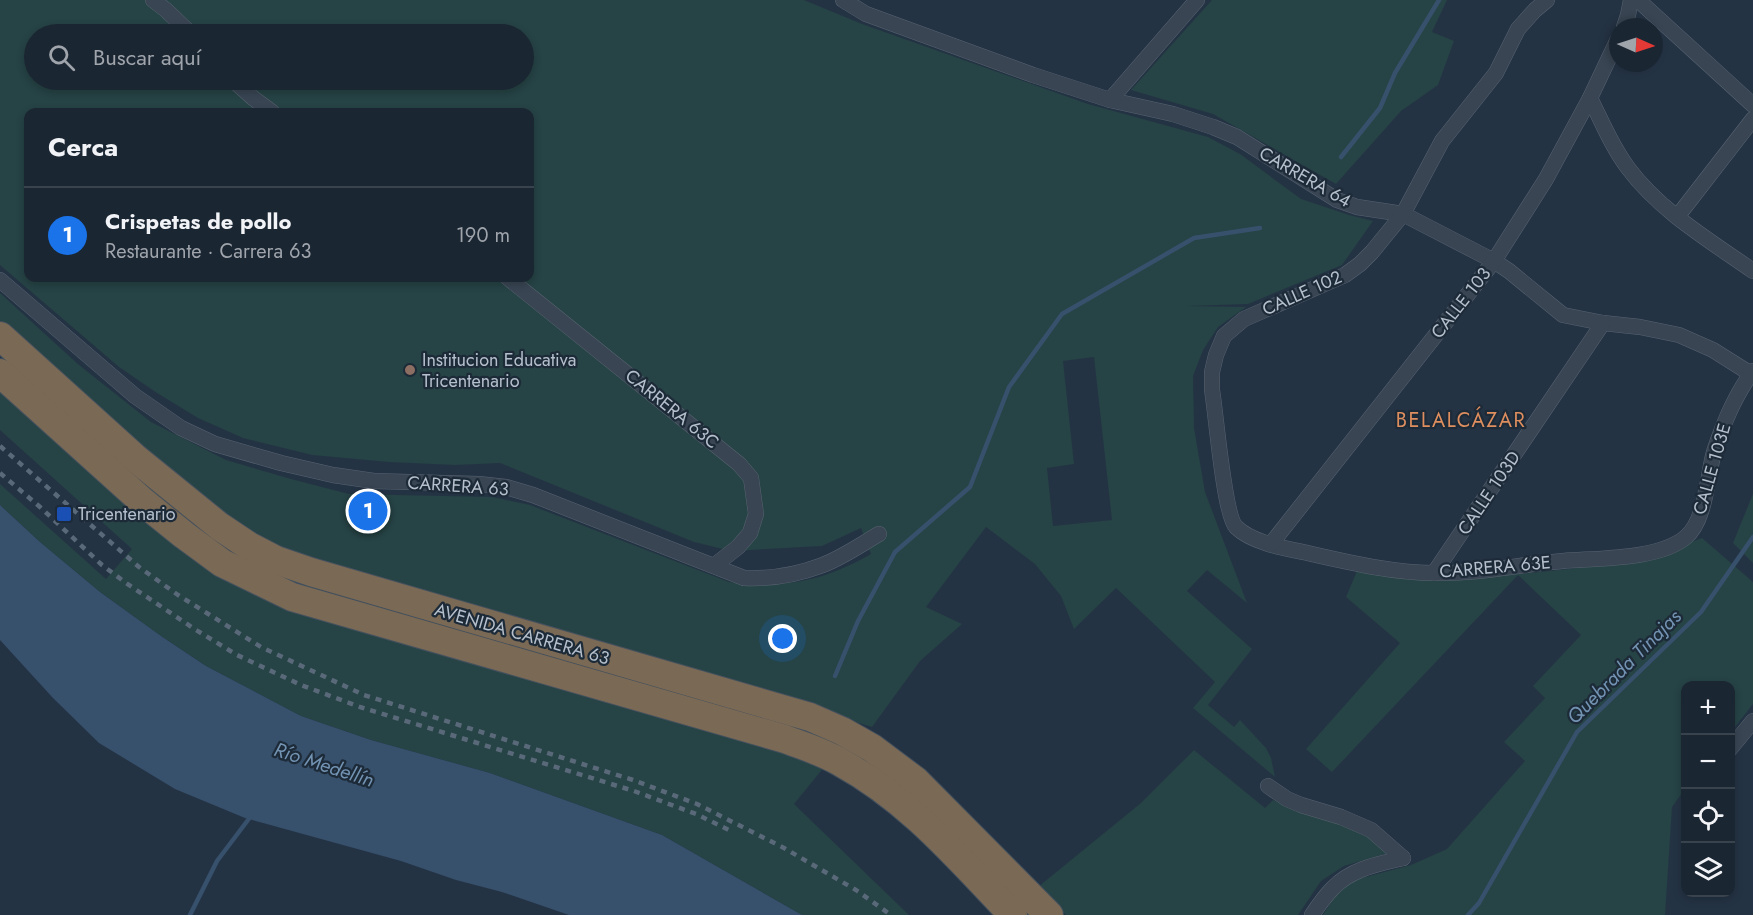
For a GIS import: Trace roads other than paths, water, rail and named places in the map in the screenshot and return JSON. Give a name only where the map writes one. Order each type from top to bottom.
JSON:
[{"type":"highway","name":"AVENIDA CARRERA 63","points":[[0,336],[164,482],[219,526],[249,546],[276,560],[353,585],[800,714],[842,731],[872,748],[916,781],[1049,915]]},
{"type":"highway","name":"AVENIDA CARRERA 63","points":[[0,373],[142,501],[184,536],[222,563],[292,597],[775,736],[819,752],[867,778],[905,805],[1013,915]]},
{"type":"street","points":[[153,0],[181,24]]},
{"type":"street","name":"CARRERA 64","points":[[843,0],[869,7],[1033,75],[1213,127],[1237,137],[1337,200],[1357,207],[1403,214],[1494,261],[1563,315],[1678,335],[1713,350],[1752,372]]},
{"type":"street","points":[[1110,99],[1197,0]]},
{"type":"street","name":"CALLE 102","points":[[1234,525],[1227,503],[1212,390],[1212,372],[1224,336],[1244,319],[1345,275],[1372,252],[1403,214],[1442,141],[1496,73],[1518,29],[1547,0]]},
{"type":"street","points":[[1627,18],[1631,0]]},
{"type":"street","points":[[1638,0],[1753,105]]},
{"type":"street","name":"CALLE 103","points":[[1271,544],[1494,261],[1546,179],[1609,58]]},
{"type":"street","points":[[244,90],[267,108]]},
{"type":"street","points":[[1590,98],[1617,153],[1641,184],[1677,217],[1753,272]]},
{"type":"street","points":[[1677,217],[1753,119]]},
{"type":"street","name":"CARRERA 63","points":[[0,280],[135,396],[181,429],[215,444],[333,475],[374,481],[506,487],[533,495],[744,578],[759,579],[821,566],[879,534]]},
{"type":"street","name":"CARRERA 63C","points":[[513,282],[740,464],[751,478],[756,514],[750,533],[738,547],[715,565]]},
{"type":"street","name":"CALLE 103D","points":[[1434,573],[1603,323]]},
{"type":"street","name":"CALLE 103E","points":[[1688,536],[1696,524],[1702,506],[1714,454],[1725,421],[1740,390],[1752,372]]},
{"type":"street","name":"CARRERA 63E","points":[[1234,525],[1242,533],[1271,544],[1360,565],[1398,571],[1434,573],[1462,573],[1538,563],[1634,556],[1678,543],[1688,536]]},
{"type":"street","points":[[1735,744],[1753,721]]},
{"type":"street","points":[[1268,786],[1300,806],[1341,817],[1371,830],[1403,858],[1359,870],[1342,880],[1332,888],[1312,915]]},
{"type":"water","name":"Río Medellín","points":[[0,505],[100,592],[161,636],[206,666],[301,716],[371,740],[490,773],[662,835],[802,915],[569,915],[401,861],[245,818],[175,789],[99,743],[53,698],[0,640]]},
{"type":"waterway","points":[[1341,157],[1380,108],[1395,73],[1439,0]]},
{"type":"waterway","points":[[835,676],[858,621],[895,552],[970,487],[1009,387],[1062,314],[1194,238],[1260,228]]},
{"type":"waterway","name":"Quebrada Tinajas","points":[[1468,915],[1479,903],[1577,732],[1701,612],[1753,537]]},
{"type":"waterway","points":[[190,915],[217,861],[251,816]]},
{"type":"railway","points":[[0,446],[139,567],[178,595],[261,647],[364,695],[633,780],[697,804],[784,848],[856,890],[891,915]]},
{"type":"railway","points":[[0,473],[102,565],[196,630],[237,655],[301,685],[360,707],[634,791],[696,814],[731,831]]},
{"type":"place","name":"Institucion Educativa Tricentenario","points":[[410,370]]},
{"type":"place","name":"Crispetas de pollo","points":[[368,511]]},
{"type":"place","name":"Tricentenario","points":[[64,514]]},
{"type":"district","name":"BELALCÁZAR","points":[[1461,420]]}]
